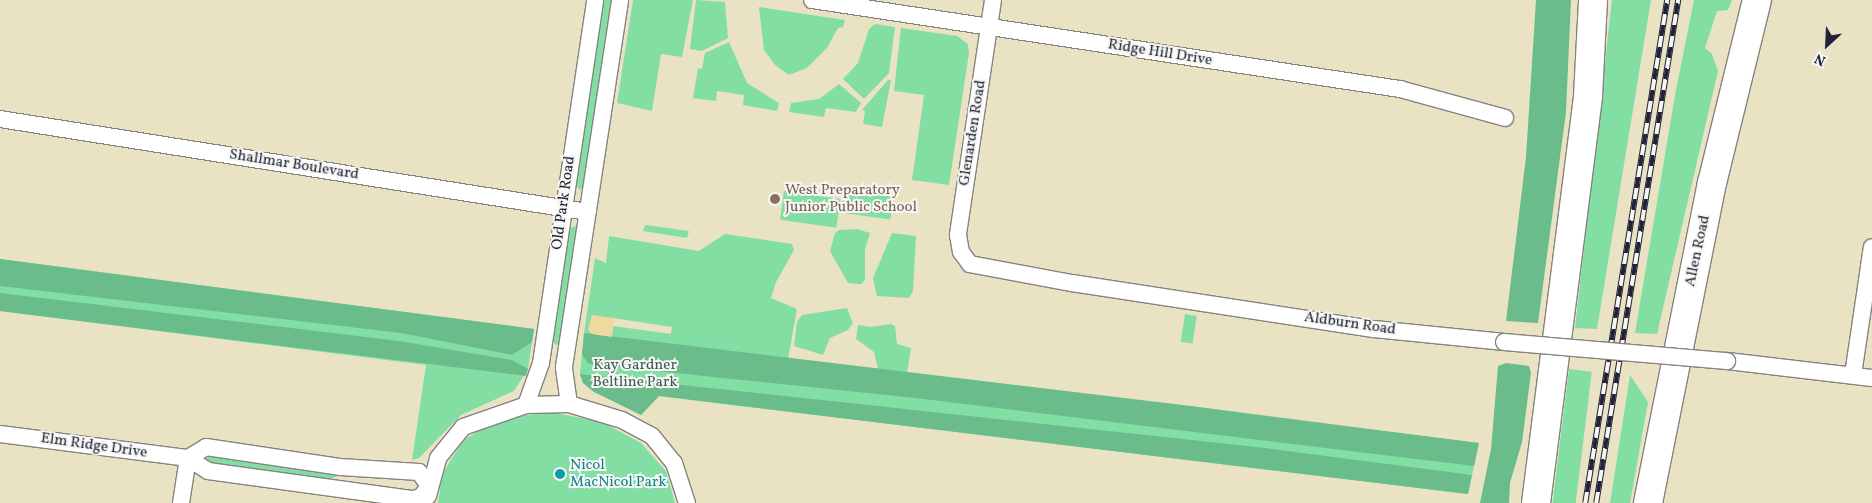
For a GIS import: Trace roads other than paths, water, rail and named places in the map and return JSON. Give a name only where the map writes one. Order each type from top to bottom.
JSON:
[{"type":"highway","points":[[1536,503],[1588,96],[1593,0]]},
{"type":"highway","name":"Allen Road","points":[[1648,503],[1712,183],[1757,0]]},
{"type":"street","name":"Old Park Road","points":[[526,405],[541,363],[595,0]]},
{"type":"street","name":"Old Park Road","points":[[569,404],[564,367],[620,0]]},
{"type":"street","name":"Ridge Hill Drive","points":[[812,0],[1400,89],[1505,118]]},
{"type":"street","name":"Glenarden Road","points":[[970,264],[961,252],[958,235],[994,0]]},
{"type":"street","name":"Shallmar Boulevard","points":[[0,119],[588,212]]},
{"type":"street","points":[[1853,375],[1872,247]]},
{"type":"street","name":"Aldburn Road","points":[[970,264],[1072,283],[1374,329],[1730,362],[1872,378]]},
{"type":"street","points":[[427,503],[429,486],[438,458],[448,441],[463,427],[526,405],[569,404],[622,420],[652,436],[674,463],[687,503]]},
{"type":"street","name":"Elm Ridge Drive","points":[[0,434],[188,458],[208,471],[413,499],[421,497],[429,486]]},
{"type":"street","points":[[181,503],[188,458],[206,447],[340,466],[419,472],[429,486]]},
{"type":"street","points":[[337,488],[340,466]]},
{"type":"railway","points":[[1585,503],[1667,0]]},
{"type":"railway","points":[[1596,503],[1678,0]]},
{"type":"place","name":"West Preparatory Junior Public School","points":[[775,199]]},
{"type":"place","name":"Nicol MacNicol Park","points":[[560,474]]},
{"type":"park label","name":"Kay Gardner Beltline Park","points":[[635,374]]}]
